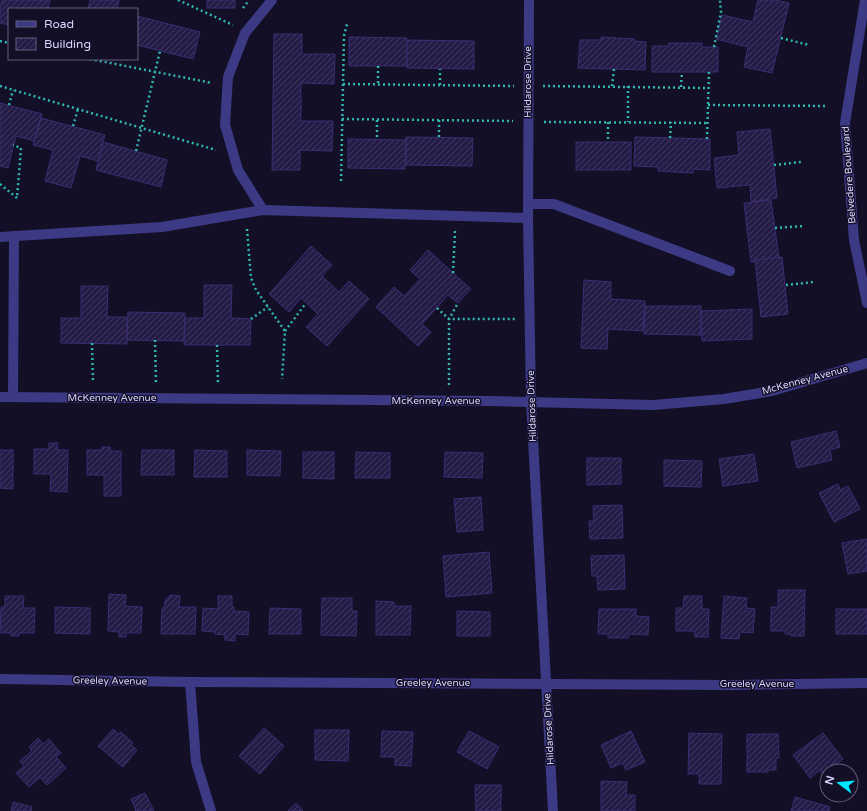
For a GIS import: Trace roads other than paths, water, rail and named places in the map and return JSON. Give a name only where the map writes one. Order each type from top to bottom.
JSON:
[{"type":"street","points":[[263,210],[238,170],[226,124],[227,87],[228,77],[245,33],[272,0]]},
{"type":"street","name":"Hildarose Drive","points":[[529,0],[528,218],[530,402],[553,811]]},
{"type":"street","name":"Belvedere Boulevard","points":[[865,0],[845,123],[854,240],[867,303]]},
{"type":"street","points":[[528,204],[554,204],[730,272]]},
{"type":"street","points":[[0,237],[162,227],[263,210],[528,218]]},
{"type":"street","points":[[13,397],[14,236]]},
{"type":"street","name":"McKenney Avenue","points":[[0,397],[530,402],[653,405],[724,399],[772,391],[867,363]]},
{"type":"street","name":"Greeley Avenue","points":[[0,679],[190,682],[725,685],[867,683]]},
{"type":"street","points":[[190,682],[196,762],[211,811]]}]
